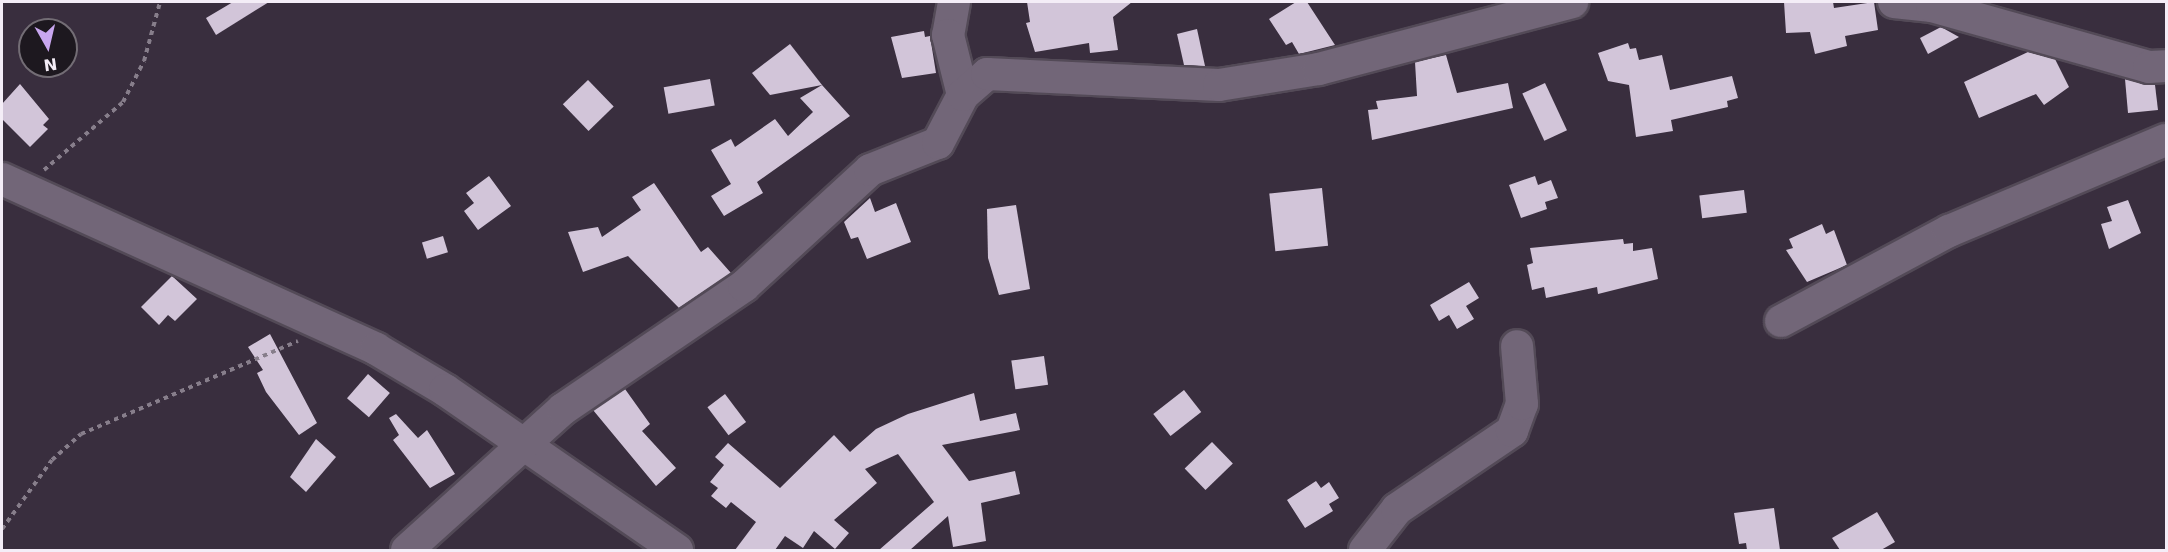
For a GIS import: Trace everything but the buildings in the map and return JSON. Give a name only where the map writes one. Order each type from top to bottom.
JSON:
[{"type":"street","points":[[954,2],[948,35],[963,95]]},
{"type":"street","points":[[407,550],[520,445],[744,286],[870,170],[938,143],[963,95],[987,74],[1006,72],[1198,86],[1264,79],[1572,2]]},
{"type":"street","points":[[1894,2],[1932,6],[2149,67],[2166,66]]},
{"type":"street","points":[[1781,321],[1948,231],[2166,140]]},
{"type":"street","points":[[9,184],[328,325],[417,372],[520,445],[677,550]]},
{"type":"street","points":[[1365,550],[1397,509],[1512,430],[1522,404],[1517,346]]},
{"type":"path","points":[[9,184],[65,156],[123,102],[144,62],[160,2]]},
{"type":"path","points":[[2,529],[52,460],[81,434],[175,391],[258,362],[328,325]]}]
